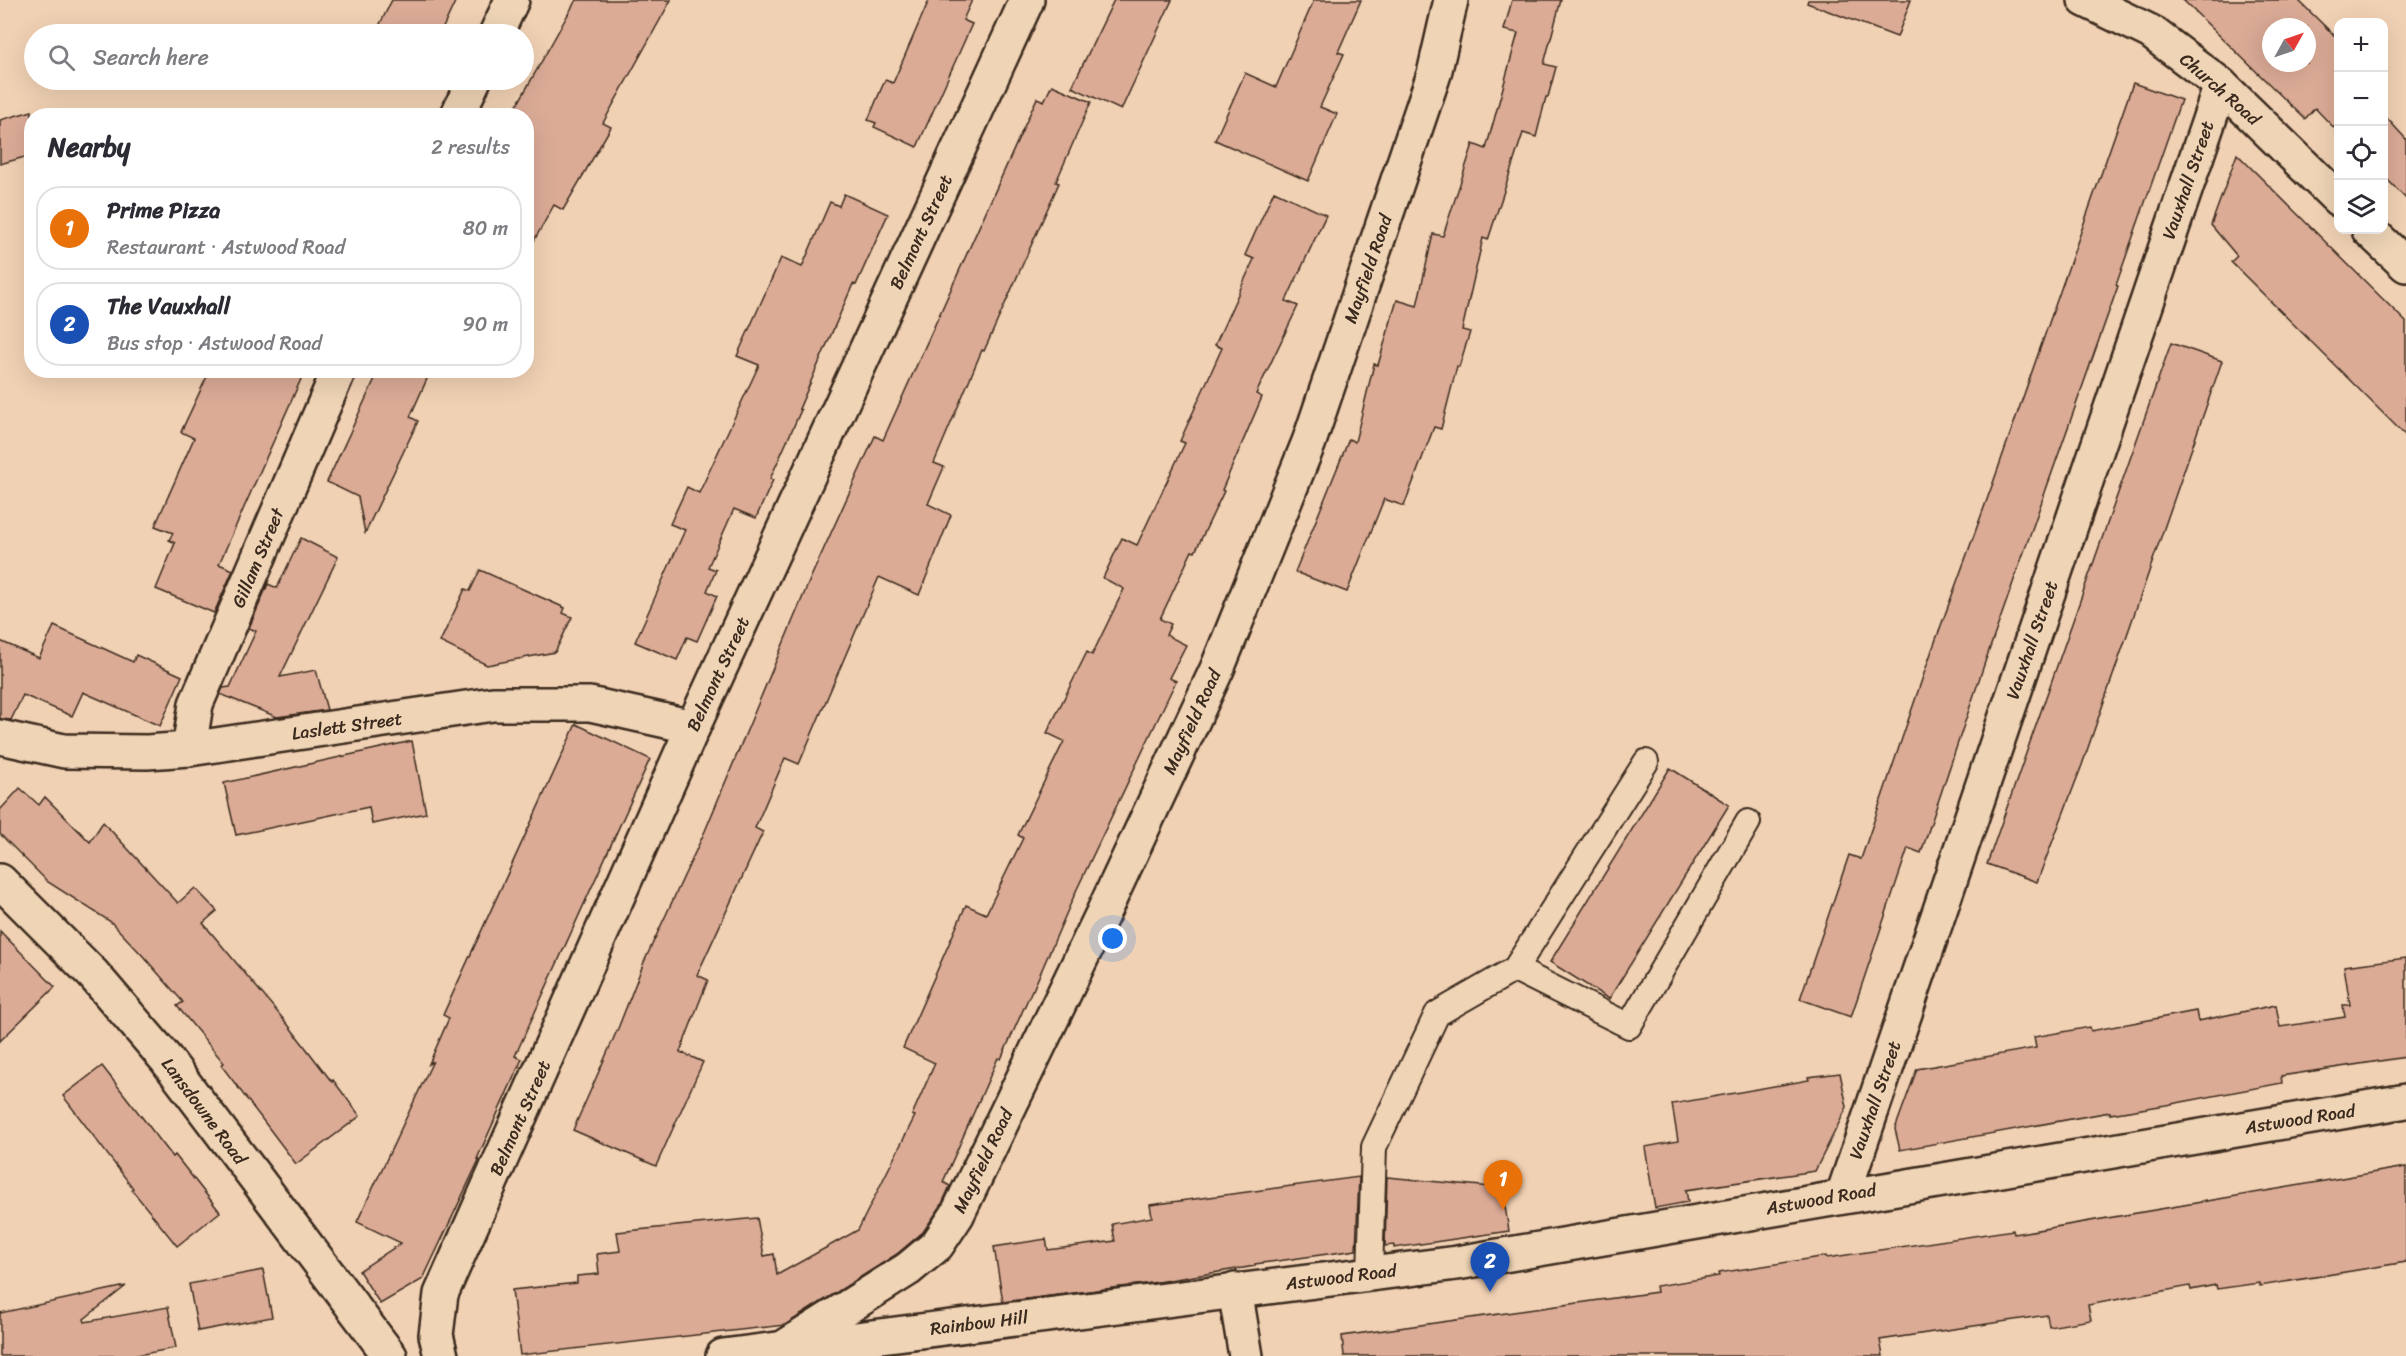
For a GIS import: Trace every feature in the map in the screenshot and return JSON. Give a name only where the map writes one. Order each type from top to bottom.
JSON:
[{"type":"street","points":[[501,24],[512,0]]},
{"type":"street","name":"Belmont Street","points":[[441,1356],[436,1335],[441,1294],[693,727],[1028,0]]},
{"type":"street","name":"Mayfield Road","points":[[783,1348],[908,1269],[937,1245],[957,1215],[1102,915],[1226,648],[1309,442],[1434,74],[1451,0]]},
{"type":"street","name":"Church Road","points":[[2085,0],[2151,32],[2221,85],[2334,195]]},
{"type":"street","name":"Vauxhall Street","points":[[1843,1195],[2221,85]]},
{"type":"street","points":[[461,108],[469,90]]},
{"type":"street","points":[[2373,234],[2406,265]]},
{"type":"street","name":"Gillam Street","points":[[189,749],[196,704],[336,378]]},
{"type":"street","name":"Laslett Street","points":[[0,737],[64,751],[147,752],[189,749],[493,704],[590,704],[693,727]]},
{"type":"street","name":"Lansdowne Road","points":[[0,881],[93,974],[166,1059],[390,1356]]},
{"type":"street","name":"Astwood Road","points":[[1235,1290],[1457,1263],[1843,1195],[2406,1101]]},
{"type":"street","points":[[1235,1290],[1246,1356]]},
{"type":"street","name":"Rainbow Hill","points":[[723,1356],[1235,1290]]},
{"type":"lane","points":[[1370,1273],[1374,1147],[1437,1014],[1515,969],[1646,762]]},
{"type":"lane","points":[[1515,969],[1629,1026],[1748,822]]},
{"type":"building","points":[[392,0],[456,0],[445,24],[380,24]]},
{"type":"building","points":[[576,0],[671,0],[603,123],[611,127],[563,210],[554,205],[534,241],[534,108],[515,108],[526,90],[534,90],[534,75]]},
{"type":"building","points":[[929,0],[972,0],[963,20],[972,24],[917,147],[874,127],[876,123],[868,120],[885,80],[893,83]]},
{"type":"building","points":[[1114,0],[1172,0],[1121,110],[1072,87]]},
{"type":"building","points":[[1314,0],[1361,0],[1338,52],[1344,54],[1320,107],[1337,114],[1308,181],[1215,140],[1245,73],[1276,87]]},
{"type":"building","points":[[1512,0],[1561,0],[1544,64],[1556,67],[1548,97],[1546,97],[1536,137],[1523,133],[1488,240],[1483,238],[1462,330],[1470,332],[1459,367],[1457,366],[1441,429],[1434,427],[1404,506],[1384,499],[1347,592],[1295,572],[1349,439],[1355,442],[1374,364],[1378,365],[1397,300],[1417,306],[1433,234],[1443,236],[1473,144],[1486,149],[1518,33],[1504,30]]},
{"type":"building","points":[[1808,0],[1911,0],[1897,37],[1807,3]]},
{"type":"building","points":[[2183,0],[2298,0],[2334,35],[2334,128],[2315,108],[2305,119]]},
{"type":"building","points":[[2133,83],[2181,100],[1985,662],[1921,853],[1908,848],[1851,1017],[1800,999],[1849,855],[1861,859],[1931,653]]},
{"type":"building","points":[[1052,85],[1091,102],[1056,182],[1059,183],[984,351],[982,350],[934,463],[944,467],[928,504],[951,515],[919,595],[879,577],[799,764],[785,758],[755,828],[763,832],[697,975],[708,980],[680,1052],[703,1062],[656,1166],[573,1130],[619,1026],[644,962],[705,831],[811,577],[875,436],[883,440],[1037,98],[1044,101]]},
{"type":"building","points":[[24,113],[24,157],[0,164],[0,120]]},
{"type":"building","points":[[2388,119],[2406,139],[2406,199],[2388,180]]},
{"type":"building","points":[[2237,154],[2406,322],[2406,436],[2231,262],[2237,256],[2211,225]]},
{"type":"building","points":[[1274,191],[1326,215],[1286,301],[1298,306],[1256,394],[1262,397],[1222,490],[1224,491],[1160,619],[1171,624],[1166,635],[1186,645],[1169,678],[1176,681],[1077,889],[1001,1059],[998,1058],[943,1182],[950,1186],[941,1206],[923,1232],[897,1254],[785,1325],[520,1355],[512,1290],[577,1283],[577,1276],[599,1274],[597,1254],[620,1251],[617,1232],[757,1218],[764,1256],[774,1254],[777,1275],[858,1230],[915,1116],[912,1115],[935,1063],[903,1048],[966,905],[986,914],[1023,838],[1018,835],[1064,741],[1047,733],[1087,652],[1092,655],[1124,589],[1103,578],[1122,538],[1137,545],[1185,443],[1180,441],[1222,348],[1215,345],[1254,259],[1245,255]]},
{"type":"building","points":[[844,194],[888,214],[856,285],[853,284],[799,409],[801,410],[770,479],[773,480],[756,518],[734,509],[708,567],[716,570],[707,591],[717,596],[697,641],[687,637],[677,660],[635,642],[685,530],[670,524],[687,487],[699,493],[759,365],[737,356],[781,258],[802,267],[830,202],[839,206]]},
{"type":"building","points":[[2171,343],[2222,361],[2082,765],[2037,882],[1987,864]]},
{"type":"building","points":[[206,378],[301,378],[219,564],[233,570],[214,613],[156,589],[175,543],[169,540],[173,533],[155,526],[194,438],[181,432]]},
{"type":"building","points":[[375,378],[427,378],[410,417],[418,421],[365,533],[358,497],[327,482]]},
{"type":"building","points":[[301,538],[338,557],[280,677],[316,670],[327,710],[277,717],[220,694],[223,688],[230,687],[256,631],[249,628],[268,584],[277,588]]},
{"type":"building","points":[[480,570],[565,608],[563,613],[572,617],[555,652],[487,665],[440,642],[465,589],[470,591]]},
{"type":"building","points":[[54,626],[133,662],[136,655],[182,676],[160,726],[83,692],[72,716],[23,695],[11,720],[0,719],[0,641],[39,658]]},
{"type":"building","points":[[576,724],[650,759],[515,1056],[522,1059],[477,1159],[479,1160],[423,1279],[380,1304],[359,1271],[401,1243],[357,1222],[433,1061],[429,1064],[449,1018],[443,1015]]},
{"type":"building","points":[[412,741],[426,813],[372,824],[369,807],[236,835],[224,783]]},
{"type":"building","points":[[1670,768],[1729,805],[1609,999],[1550,962]]},
{"type":"building","points":[[20,788],[39,805],[45,797],[90,842],[103,822],[178,903],[195,888],[217,911],[203,923],[360,1116],[296,1164],[221,1065],[224,1063],[177,1006],[183,1002],[143,956],[111,922],[48,882],[0,834],[0,810]]},
{"type":"building","points":[[0,931],[55,987],[0,1041]]},
{"type":"building","points":[[2406,958],[2406,1057],[2281,1076],[2282,1083],[1900,1150],[1895,1129],[1917,1069],[2036,1048],[2034,1037],[2090,1027],[2091,1031],[2196,1011],[2198,1021],[2276,1005],[2280,1027],[2345,1017],[2343,1005],[2350,1005],[2344,966]]},
{"type":"building","points":[[102,1066],[173,1157],[175,1155],[220,1212],[177,1246],[132,1190],[133,1188],[63,1096]]},
{"type":"building","points":[[1840,1073],[1847,1107],[1815,1171],[1686,1190],[1688,1202],[1655,1208],[1645,1147],[1678,1141],[1672,1104],[1809,1080],[1808,1077]]},
{"type":"building","points":[[2406,1167],[2406,1262],[2260,1286],[2259,1283],[2217,1289],[2216,1285],[2191,1290],[2190,1286],[2088,1305],[2091,1320],[2049,1327],[2047,1315],[1880,1340],[1883,1356],[1344,1356],[1342,1336],[1657,1292],[1656,1286],[1719,1276],[1718,1273],[2013,1230],[2014,1234]]},
{"type":"building","points":[[1359,1177],[1356,1250],[1255,1264],[1255,1266],[1145,1284],[1003,1302],[994,1247],[1046,1239],[1048,1250],[1115,1241],[1112,1224],[1152,1217],[1150,1205]]},
{"type":"building","points":[[1387,1177],[1502,1188],[1509,1231],[1394,1248],[1394,1245],[1385,1246]]},
{"type":"building","points":[[263,1270],[272,1317],[198,1331],[189,1284]]},
{"type":"building","points":[[126,1286],[84,1319],[85,1322],[168,1307],[176,1348],[132,1356],[0,1356],[0,1313]]},
{"type":"place","name":"Prime Pizza","points":[[1503,1210]]},
{"type":"place","name":"The Vauxhall","points":[[1490,1292]]}]
